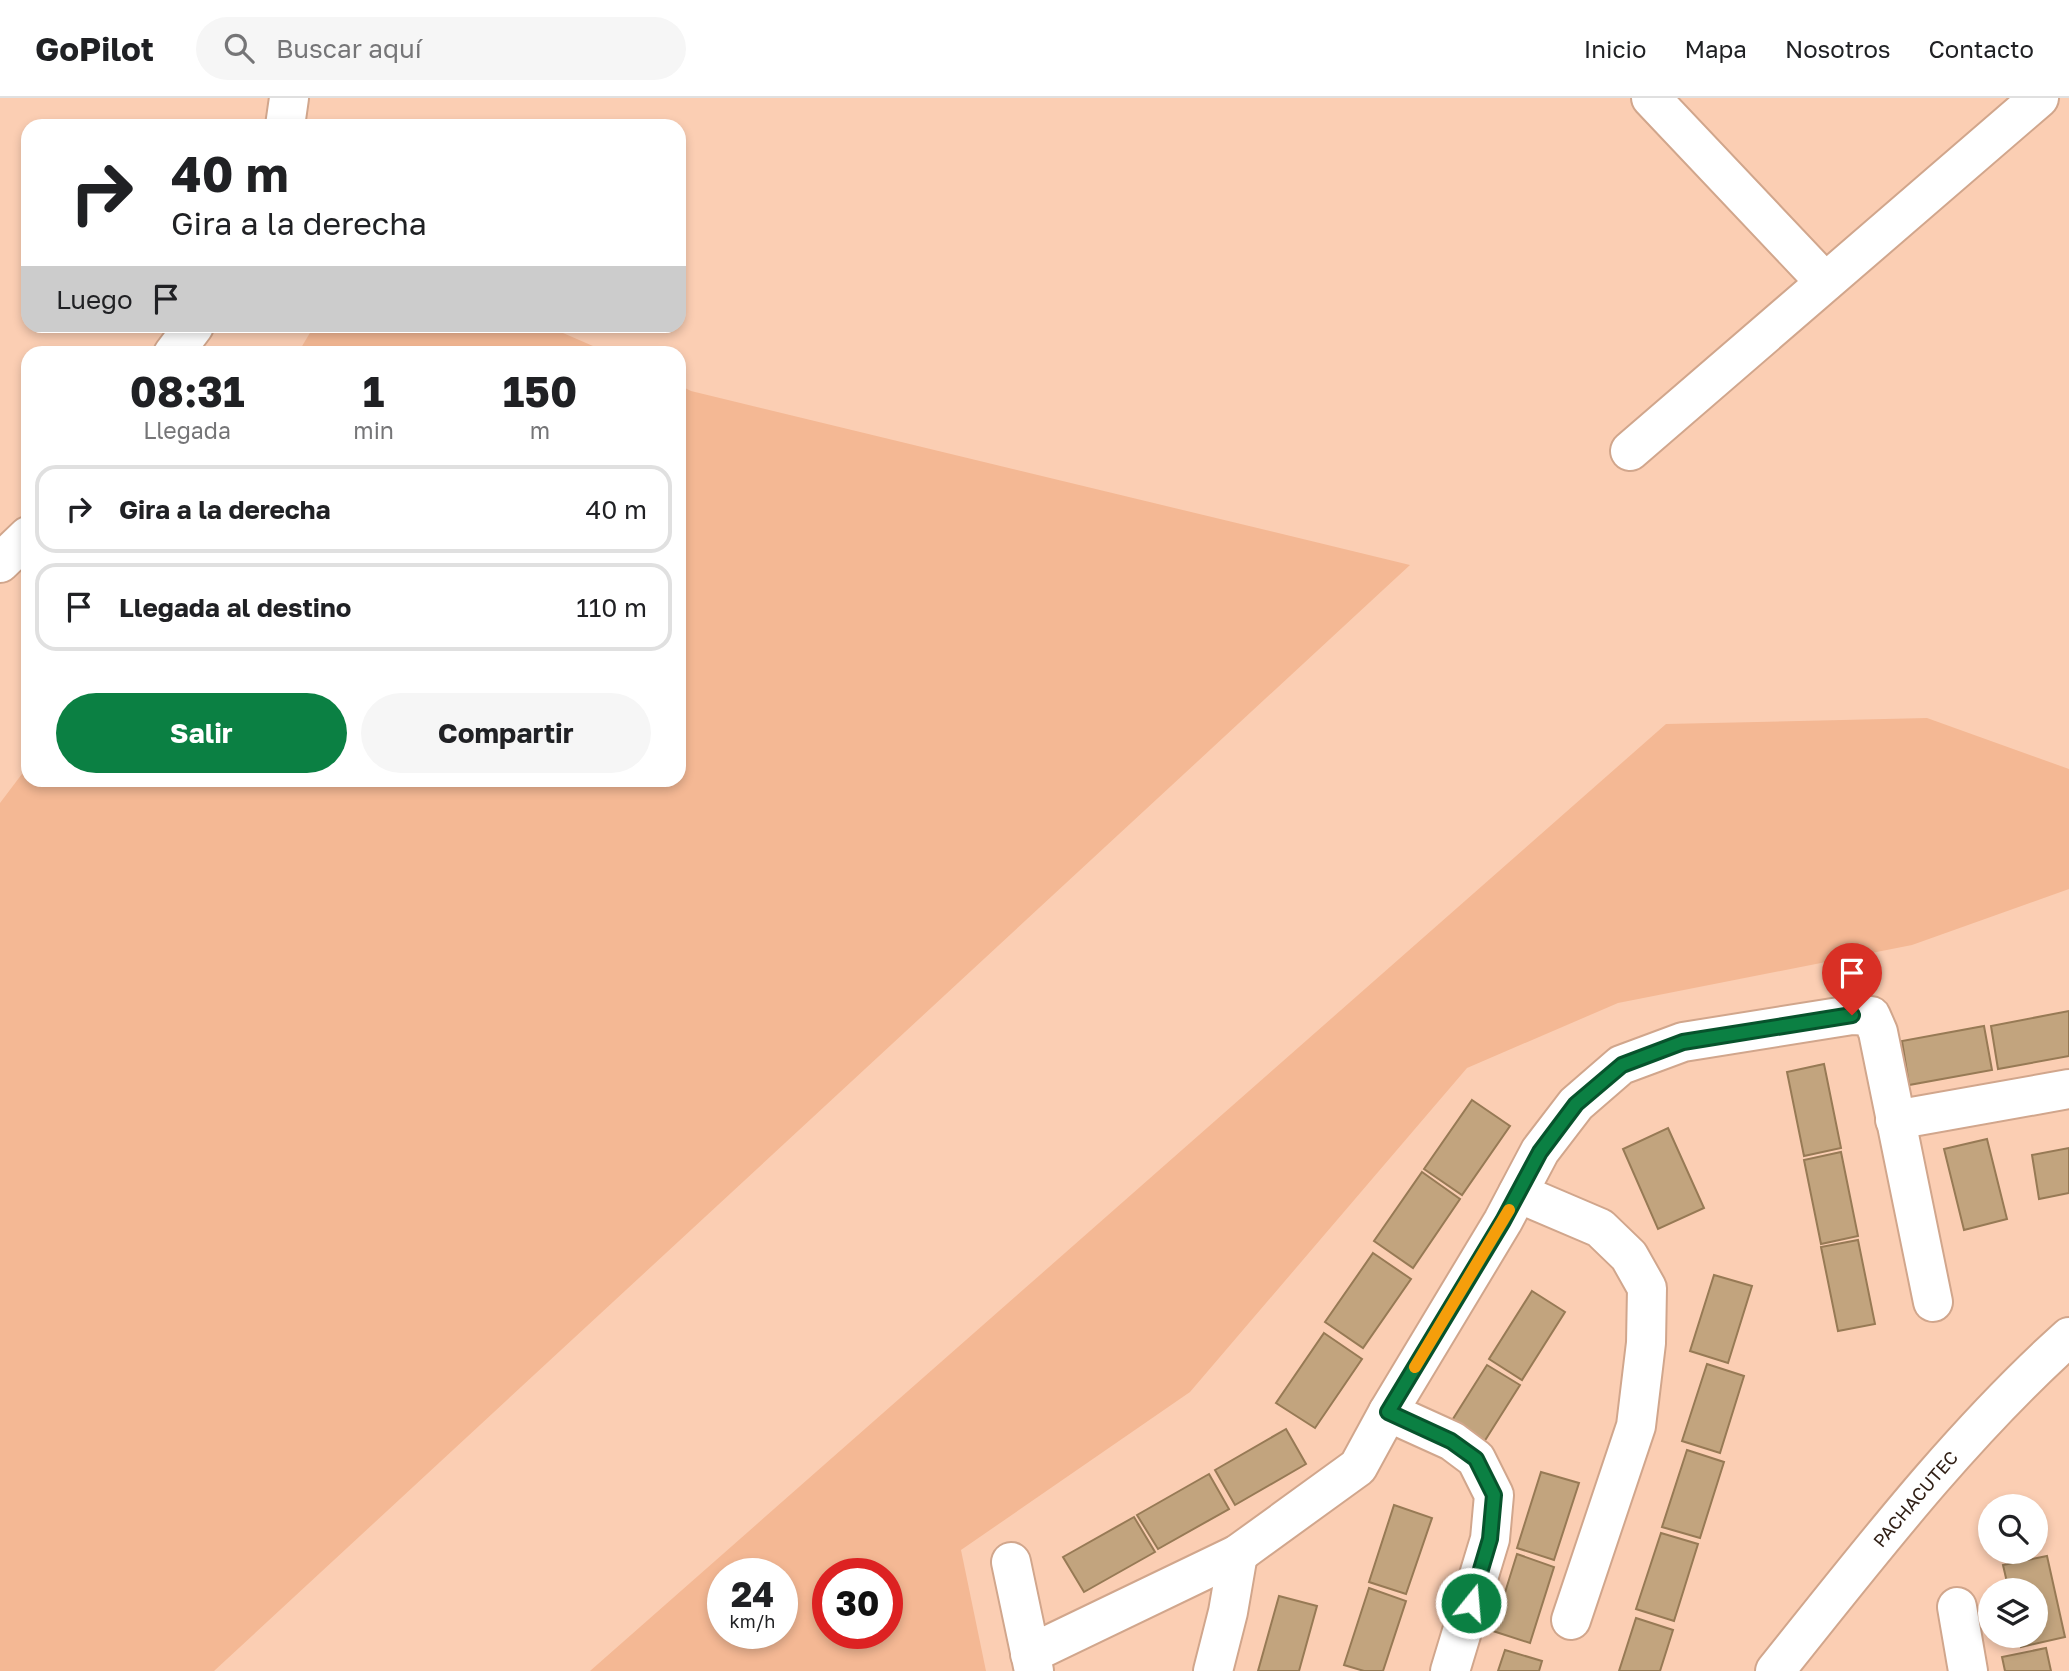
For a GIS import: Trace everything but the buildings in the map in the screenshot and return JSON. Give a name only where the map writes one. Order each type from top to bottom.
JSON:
[{"type":"street","points":[[286,119],[289,98]]},
{"type":"street","points":[[1651,98],[1825,282]]},
{"type":"street","points":[[1630,451],[2039,98]]},
{"type":"street","points":[[0,563],[21,543]]},
{"type":"street","points":[[1011,1562],[1032,1663],[1238,1554],[1358,1467],[1503,1221],[1540,1152],[1576,1104],[1622,1065],[1683,1042],[1852,1015],[1871,1016],[1878,1032],[1933,1302]]},
{"type":"street","points":[[1895,1120],[2069,1089]]},
{"type":"street","points":[[1518,1194],[1600,1228],[1629,1256],[1647,1288],[1646,1343],[1636,1426],[1571,1620]]},
{"type":"street","name":"PACHACUTEC","points":[[1775,1671],[1931,1478],[1987,1416],[2069,1337]]},
{"type":"street","points":[[1388,1412],[1451,1441],[1476,1459],[1494,1495],[1490,1539],[1450,1671]]},
{"type":"street","points":[[1213,1671],[1228,1612],[1238,1554]]},
{"type":"street","points":[[1957,1607],[1968,1671]]},
{"type":"shaded area","points":[[310,333],[563,333],[593,346],[302,346]]},
{"type":"shaded area","points":[[686,388],[1410,565],[214,1671],[0,1671],[0,803],[21,775],[21,787],[686,787]]},
{"type":"shaded area","points":[[1927,718],[2069,769],[2069,889],[1912,945],[1618,1003],[1467,1068],[1190,1392],[961,1550],[986,1671],[590,1671],[707,1568],[707,1649],[798,1649],[798,1558],[718,1558],[1666,724]]},
{"type":"slow traffic","points":[[1415,1367],[1509,1210]]},
{"type":"route","points":[[1471,1603],[1490,1539],[1494,1495],[1476,1459],[1451,1441],[1388,1412],[1503,1221],[1540,1152],[1576,1104],[1622,1065],[1683,1042],[1852,1015]]}]
